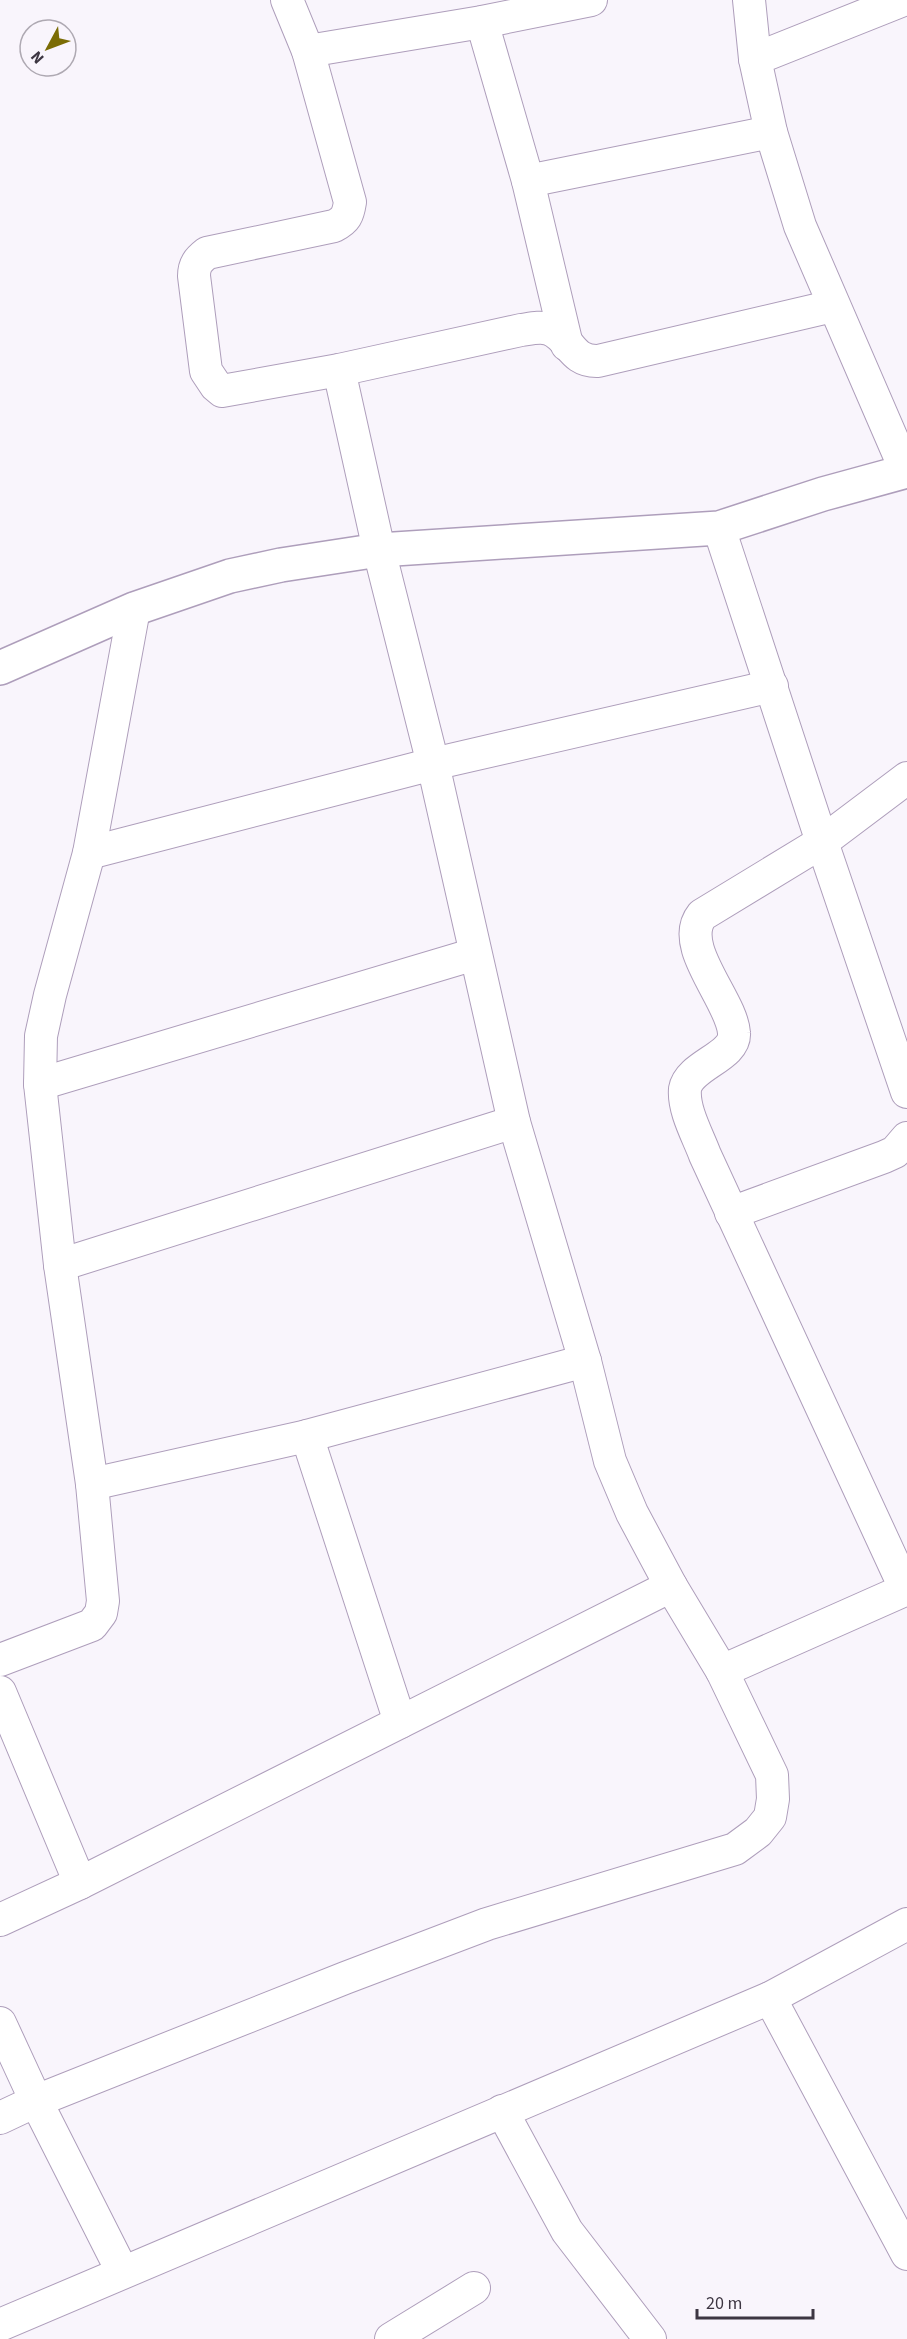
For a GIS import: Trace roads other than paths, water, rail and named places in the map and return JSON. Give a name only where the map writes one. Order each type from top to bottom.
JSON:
[{"type":"street","points":[[287,0],[309,51],[350,201],[349,213],[344,220],[334,226],[207,253],[199,259],[194,267],[194,276],[206,371],[222,391],[339,370],[520,330],[541,328],[550,330],[578,357],[598,361],[833,306]]},
{"type":"street","points":[[309,51],[482,22],[591,0]]},
{"type":"street","points":[[0,668],[134,609],[230,576],[281,565],[379,550],[719,528],[823,494],[906,471],[800,226],[771,132],[755,59],[749,0]]},
{"type":"street","points":[[755,59],[903,0]]},
{"type":"street","points":[[482,22],[528,182],[567,345]]},
{"type":"street","points":[[528,182],[771,132]]},
{"type":"street","points":[[0,2118],[36,2101],[334,1982],[487,1924],[735,1849],[758,1832],[770,1817],[774,1798],[772,1776],[722,1671],[671,1586],[632,1513],[610,1461],[585,1361],[514,1122],[433,764],[379,550],[339,370]]},
{"type":"street","points":[[719,528],[907,1092]]},
{"type":"street","points":[[0,1660],[92,1625],[101,1613],[103,1601],[92,1484],[60,1265],[40,1084],[41,1036],[89,853],[134,609]]},
{"type":"street","points":[[89,853],[433,764],[772,686]]},
{"type":"street","points":[[722,1671],[906,1589],[730,1213],[686,1103],[685,1088],[689,1077],[730,1047],[735,1036],[732,1021],[699,953],[695,923],[702,915],[822,842],[907,778]]},
{"type":"street","points":[[40,1084],[475,954]]},
{"type":"street","points":[[60,1265],[514,1122]]},
{"type":"street","points":[[730,1213],[884,1157],[895,1152],[907,1138]]},
{"type":"street","points":[[92,1484],[307,1436],[585,1361]]},
{"type":"street","points":[[307,1436],[400,1722]]},
{"type":"street","points":[[0,1920],[80,1883],[671,1586]]},
{"type":"street","points":[[0,1692],[80,1883]]},
{"type":"street","points":[[10,2328],[122,2271],[770,1998],[907,1924]]},
{"type":"street","points":[[770,1998],[907,2254]]},
{"type":"street","points":[[0,2023],[36,2101],[122,2271]]},
{"type":"street","points":[[502,2111],[567,2231],[650,2339]]},
{"type":"street","points":[[391,2339],[474,2288]]}]
